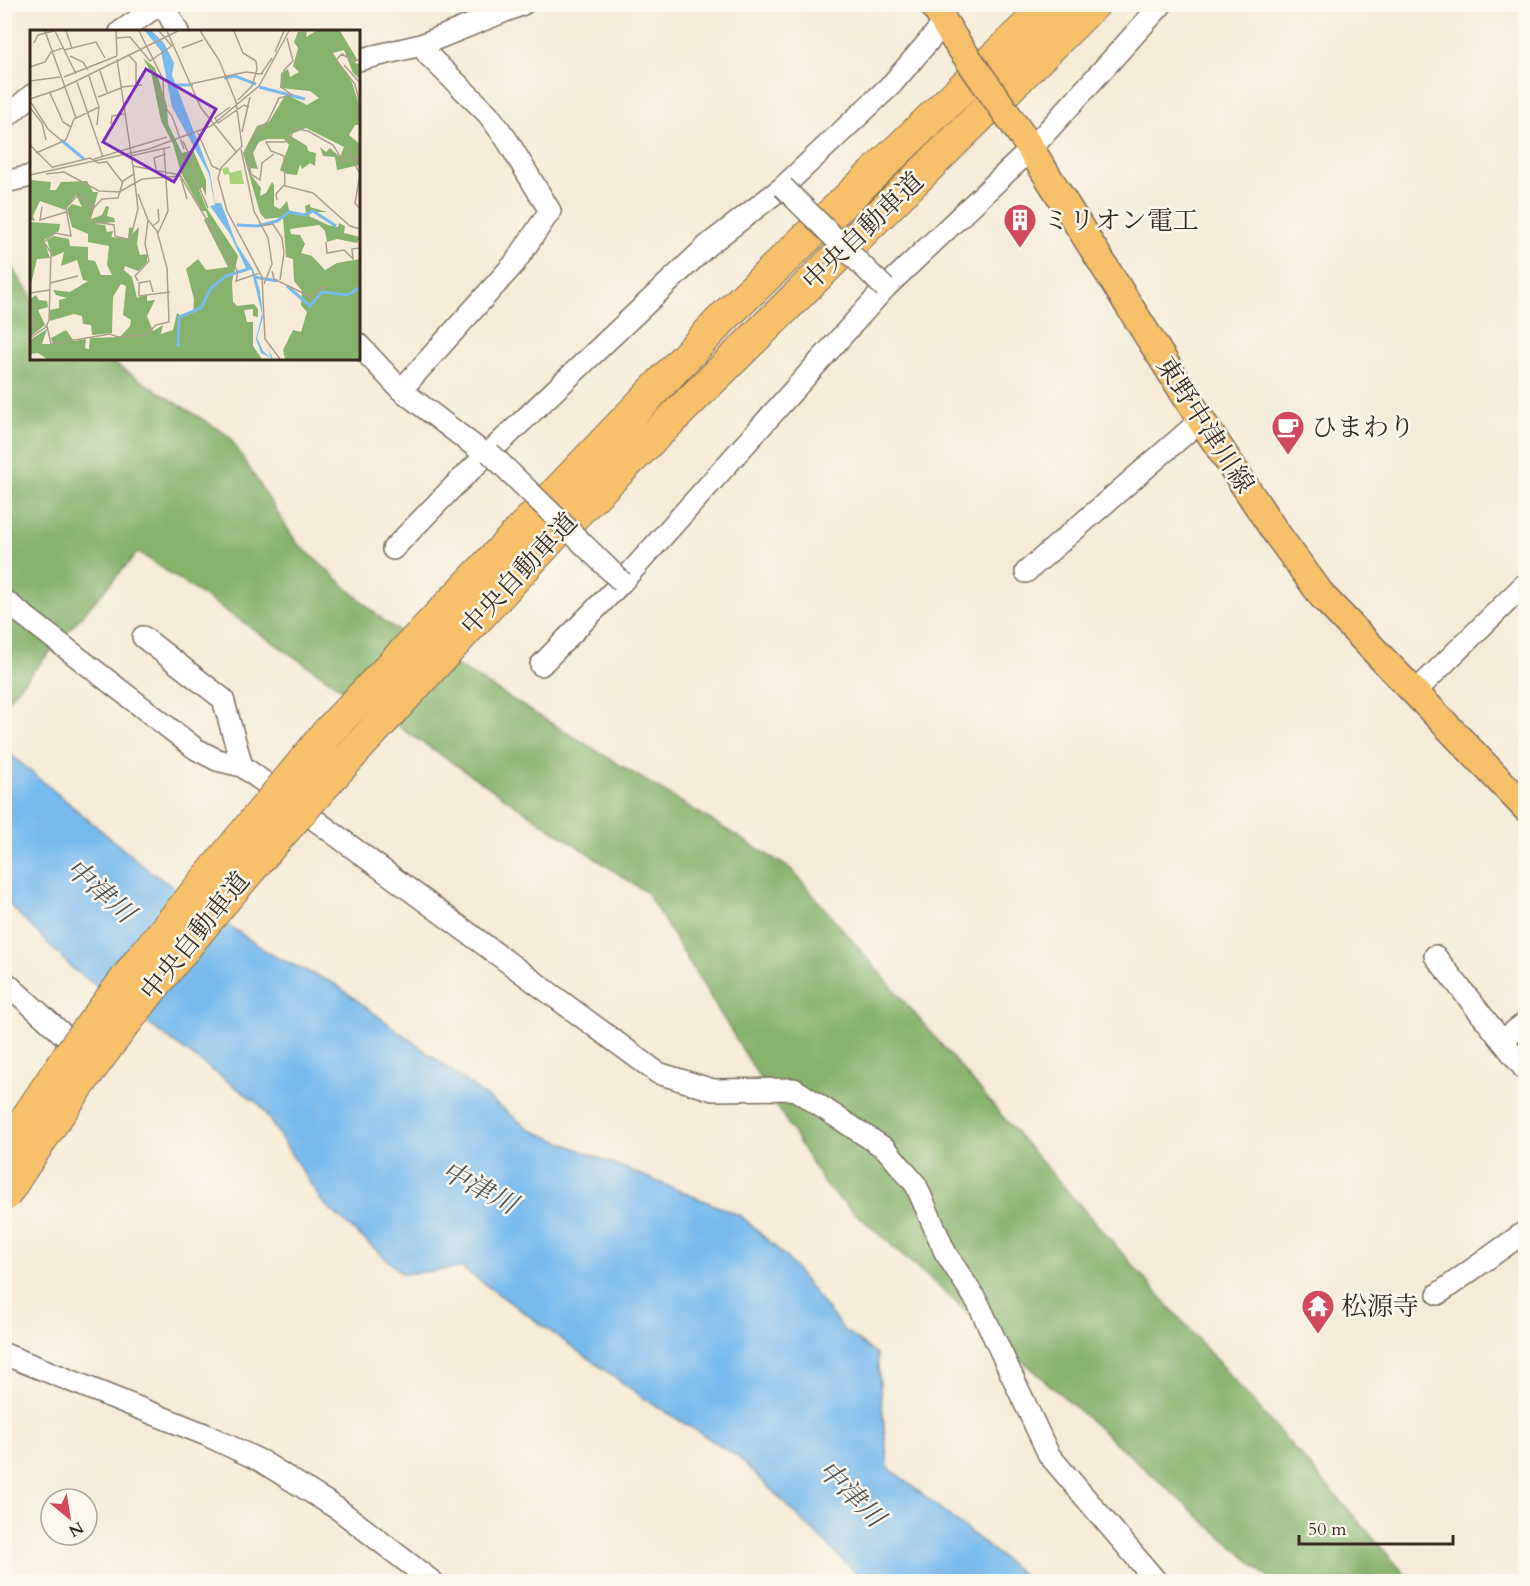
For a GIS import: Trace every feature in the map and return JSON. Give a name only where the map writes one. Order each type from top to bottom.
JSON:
[{"type":"highway","name":"中央自動車道","points":[[4,1152],[69,1055],[138,963],[328,732],[724,317],[1050,4]]},
{"type":"highway","name":"中央自動車道","points":[[4,1196],[88,1072],[161,977],[258,859],[353,753],[556,533],[1094,4]]},
{"type":"main road","name":"東野中津川線","points":[[945,22],[1027,143],[1201,420],[1274,530],[1323,597],[1526,808]]},
{"type":"street","points":[[123,30],[162,4],[177,30]]},
{"type":"street","points":[[360,60],[422,45],[523,4]]},
{"type":"street","points":[[541,665],[622,582],[885,288],[1162,4]]},
{"type":"street","points":[[393,549],[488,454],[708,245],[783,188],[892,84],[945,22]]},
{"type":"street","points":[[401,390],[514,264],[550,211],[507,140],[488,114],[429,56],[422,45]]},
{"type":"street","points":[[4,119],[30,97]]},
{"type":"street","points":[[4,182],[30,176]]},
{"type":"street","points":[[783,188],[885,288]]},
{"type":"street","points":[[360,346],[401,390],[488,454],[622,582]]},
{"type":"street","points":[[1026,572],[1201,420]]},
{"type":"street","points":[[1415,692],[1526,583]]},
{"type":"street","points":[[4,600],[196,749],[217,760],[242,766],[658,1073],[713,1090],[794,1089],[886,1149],[916,1185],[945,1252],[978,1303],[1048,1455],[1157,1581]]},
{"type":"street","points":[[143,637],[223,699],[242,766]]},
{"type":"street","points":[[1435,956],[1526,1071]]},
{"type":"street","points":[[4,981],[66,1037]]},
{"type":"street","points":[[1502,1041],[1526,1022]]},
{"type":"street","points":[[1438,1293],[1526,1231]]},
{"type":"street","points":[[4,1354],[204,1434],[261,1461],[339,1509],[433,1581]]},
{"type":"green space","points":[[4,256],[30,294],[30,360],[109,360],[229,436],[296,542],[385,622],[791,869],[1033,1152],[1411,1581],[1272,1581],[827,1188],[647,893],[138,552],[5,703]]},
{"type":"water","name":"中津川","points":[[4,749],[147,869],[272,955],[335,984],[531,1130],[741,1216],[786,1257],[843,1329],[877,1355],[888,1467],[1031,1581],[864,1581],[737,1456],[645,1399],[462,1268],[403,1274],[322,1202],[260,1105],[73,969],[5,900]]},
{"type":"place","name":"ミリオン電工","points":[[1020,249]]},
{"type":"place","name":"ひまわり","points":[[1288,456]]},
{"type":"place","name":"松源寺","points":[[1318,1335]]}]
